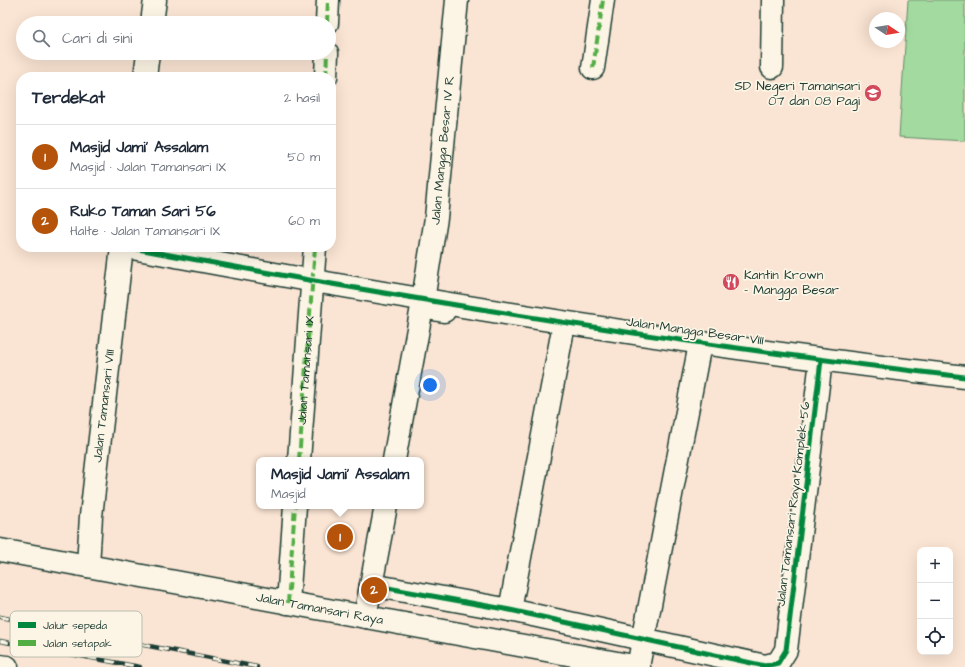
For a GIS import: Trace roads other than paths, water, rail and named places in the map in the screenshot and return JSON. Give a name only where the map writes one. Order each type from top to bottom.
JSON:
[{"type":"street","points":[[153,16],[155,0]]},
{"type":"street","points":[[327,16],[328,0]]},
{"type":"street","name":"Jalan Mangga Besar IV R","points":[[423,304],[436,218],[457,0]]},
{"type":"street","points":[[593,68],[603,0]]},
{"type":"street","points":[[772,67],[773,0]]},
{"type":"street","points":[[146,72],[147,60]]},
{"type":"street","points":[[326,60],[326,72]]},
{"type":"street","name":"Jalan Tamansari VIII","points":[[88,566],[91,516],[121,252]]},
{"type":"street","points":[[154,252],[313,281],[423,304],[395,457]]},
{"type":"street","name":"Jalan Tamansari IX","points":[[299,457],[315,252]]},
{"type":"street","name":"Jalan Mangga Besar VIII","points":[[423,304],[563,328],[820,366],[965,376]]},
{"type":"street","points":[[510,610],[563,328]]},
{"type":"street","points":[[638,667],[699,349]]},
{"type":"street","name":"Jalan Tamansari Raya Komplek 56","points":[[644,639],[765,666],[778,663],[786,650],[820,366]]},
{"type":"street","points":[[288,603],[295,509]]},
{"type":"street","points":[[365,617],[385,509]]},
{"type":"street","name":"Jalan Tamansari Raya","points":[[0,550],[638,667]]},
{"type":"street","points":[[372,585],[510,610],[644,639]]},
{"type":"street","points":[[0,666],[7,667]]},
{"type":"railway","points":[[0,617],[10,619]]},
{"type":"railway","points":[[0,641],[10,643]]},
{"type":"railway","points":[[142,645],[257,667]]},
{"type":"railway","points":[[86,657],[140,667]]},
{"type":"place","name":"SD Negeri Tamansari 07 dan 08 Pagi","points":[[873,93]]},
{"type":"place","name":"Kantin Krown - Mangga Besar","points":[[731,282]]},
{"type":"place","name":"Masjid Jami' Assalam","points":[[340,537]]},
{"type":"place","name":"Ruko Taman Sari 56","points":[[374,590]]}]
